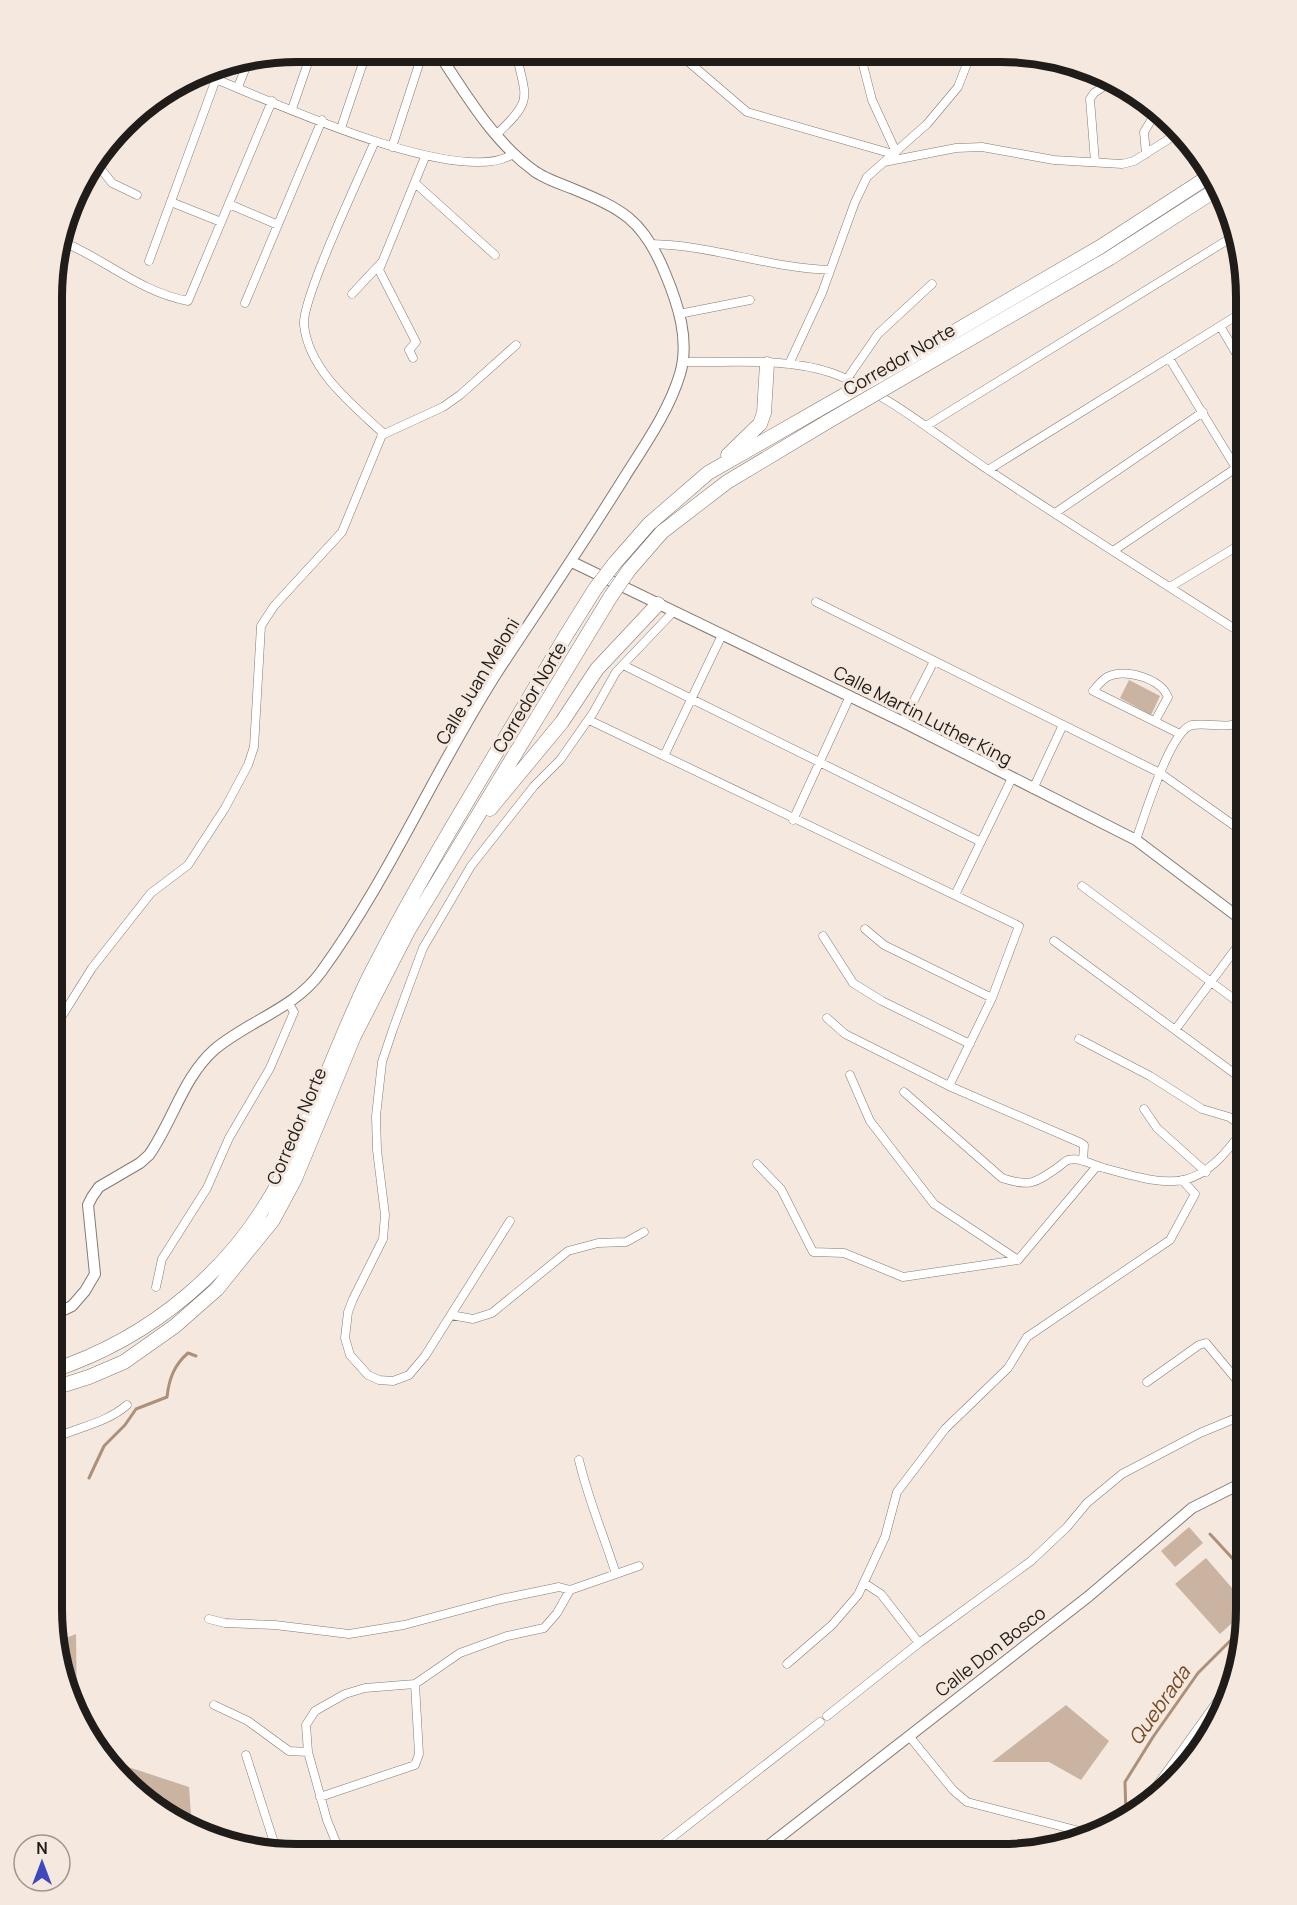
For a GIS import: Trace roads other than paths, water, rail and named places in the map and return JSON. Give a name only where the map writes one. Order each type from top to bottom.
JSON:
[{"type":"highway","name":"Corredor Norte","points":[[62,1386],[124,1362],[175,1326],[218,1289],[247,1256],[273,1220],[295,1179],[354,1036],[399,948],[611,596],[629,570],[662,532],[727,482],[827,422],[920,360],[1204,179]]},
{"type":"highway","name":"Corredor Norte","points":[[62,1367],[116,1344],[165,1314],[214,1271],[236,1248],[256,1221],[284,1172],[369,978],[553,657],[595,589],[649,524],[708,473],[818,410],[920,360],[1110,258],[1211,193]]},
{"type":"highway","points":[[708,473],[760,424],[764,413],[767,364]]},
{"type":"highway","points":[[462,843],[562,722],[597,669],[658,604]]},
{"type":"main road","name":"Calle Juan Meloni","points":[[62,1311],[72,1306],[85,1291],[95,1274],[88,1205],[99,1187],[140,1163],[149,1155],[197,1068],[216,1049],[252,1023],[289,1004],[309,987],[321,972],[372,896],[496,674],[572,562],[660,418],[679,377],[685,348],[679,314],[651,244],[638,225],[612,205],[536,173],[513,154],[496,135],[445,62]]},
{"type":"main road","name":"Calle Martin Luther King","points":[[572,562],[903,722],[1136,840],[1236,915]]},
{"type":"main road","name":"Calle Don Bosco","points":[[771,1844],[1089,1596],[1192,1508],[1236,1486]]},
{"type":"street","points":[[292,109],[308,62]]},
{"type":"street","points":[[341,128],[363,62]]},
{"type":"street","points":[[392,147],[420,62]]},
{"type":"street","points":[[496,135],[519,112],[525,98],[518,62]]},
{"type":"street","points":[[689,62],[757,117],[789,122],[895,153]]},
{"type":"street","points":[[862,62],[872,100],[895,153]]},
{"type":"street","points":[[789,364],[867,177],[927,124],[958,87],[968,62]]},
{"type":"street","points":[[238,87],[246,67]]},
{"type":"street","points":[[211,77],[375,141],[425,157],[463,162],[495,162],[513,154]]},
{"type":"street","points":[[149,261],[216,79]]},
{"type":"street","points":[[1095,162],[1090,99],[1094,93],[1105,86]]},
{"type":"street","points":[[68,244],[134,282],[188,301],[272,101]]},
{"type":"street","points":[[1146,154],[1144,132],[1153,117]]},
{"type":"street","points":[[245,303],[322,120]]},
{"type":"street","points":[[885,162],[956,148],[982,147],[1054,160],[1122,164],[1134,161],[1173,137]]},
{"type":"street","points":[[375,141],[317,279],[305,311],[304,324],[309,343],[325,375],[384,434]]},
{"type":"street","points":[[413,358],[409,350],[416,342],[379,270],[425,157]]},
{"type":"street","points":[[99,169],[112,183],[137,195]]},
{"type":"street","points":[[415,183],[495,255]]},
{"type":"street","points":[[171,202],[221,222]]},
{"type":"street","points":[[229,204],[278,225]]},
{"type":"street","points":[[926,426],[1228,240]]},
{"type":"street","points":[[651,244],[684,245],[796,269],[830,270]]},
{"type":"street","points":[[352,294],[382,262]]},
{"type":"street","points":[[847,379],[878,334],[932,284]]},
{"type":"street","points":[[679,314],[750,300]]},
{"type":"street","points":[[988,470],[1236,316]]},
{"type":"street","points":[[1220,326],[1236,353]]},
{"type":"street","points":[[62,1016],[92,968],[151,893],[188,865],[225,808],[248,765],[254,747],[261,626],[274,606],[342,532],[384,434],[442,407],[460,395],[516,345]]},
{"type":"street","points":[[1113,551],[1236,468],[1169,358]]},
{"type":"street","points":[[682,363],[789,364],[815,368],[847,379],[926,426],[988,470],[1236,630]]},
{"type":"street","points":[[1055,513],[1203,412]]},
{"type":"street","points":[[1170,587],[1236,547]]},
{"type":"street","points":[[816,602],[1160,773],[1236,827]]},
{"type":"street","points":[[510,1221],[426,1356],[409,1375],[393,1381],[379,1380],[368,1375],[350,1355],[345,1338],[348,1312],[360,1278],[383,1239],[385,1215],[376,1116],[382,1062],[423,948],[471,866],[534,786],[560,760],[623,665],[674,611]]},
{"type":"street","points":[[664,756],[722,635]]},
{"type":"street","points":[[903,722],[934,661]]},
{"type":"street","points":[[623,665],[981,842]]},
{"type":"street","points":[[1155,721],[1168,697],[1161,687],[1146,679],[1118,674],[1108,676],[1093,691],[1180,734]]},
{"type":"street","points":[[794,820],[850,696]]},
{"type":"street","points":[[588,720],[1019,926],[992,998],[949,1086]]},
{"type":"street","points":[[1136,840],[1160,773],[1180,734],[1193,725],[1236,724]]},
{"type":"street","points":[[1033,789],[1063,725]]},
{"type":"street","points":[[955,895],[1012,778]]},
{"type":"street","points":[[1082,886],[1236,1000]]},
{"type":"street","points":[[864,929],[884,945],[992,998]]},
{"type":"street","points":[[823,936],[853,982],[882,1000],[970,1044]]},
{"type":"street","points":[[1054,941],[1236,1075]]},
{"type":"street","points":[[1175,1030],[1236,949]]},
{"type":"street","points":[[156,1287],[162,1259],[207,1188],[229,1138],[270,1068],[294,1012],[289,1004]]},
{"type":"street","points":[[827,1018],[853,1038],[949,1086],[1081,1143],[1084,1145],[1083,1161]]},
{"type":"street","points":[[1079,1039],[1150,1076],[1202,1108],[1236,1122]]},
{"type":"street","points":[[850,1075],[870,1120],[934,1204],[1018,1260]]},
{"type":"street","points":[[904,1092],[1002,1178],[1021,1184],[1036,1182],[1068,1160],[1083,1161],[1152,1182],[1182,1180],[1206,1172],[1224,1156],[1236,1139]]},
{"type":"street","points":[[1144,1109],[1156,1128],[1206,1172]]},
{"type":"street","points":[[757,1164],[781,1189],[813,1252],[843,1253],[903,1277],[1018,1260],[1097,1166]]},
{"type":"street","points":[[787,1664],[832,1625],[858,1595],[885,1537],[897,1492],[945,1429],[1008,1368],[1027,1337],[1170,1240],[1195,1194],[1182,1180]]},
{"type":"street","points":[[452,1315],[473,1318],[492,1313],[567,1251],[598,1243],[626,1242],[644,1232]]},
{"type":"street","points":[[1147,1382],[1198,1344],[1206,1343],[1236,1379]]},
{"type":"street","points":[[62,1434],[113,1417],[127,1405]]},
{"type":"street","points":[[664,1844],[919,1643],[1031,1561],[1067,1527],[1087,1503],[1122,1474],[1200,1433],[1236,1418]]},
{"type":"street","points":[[579,1460],[586,1490],[601,1524],[616,1574]]},
{"type":"street","points":[[209,1619],[225,1623],[275,1625],[349,1634],[404,1625],[501,1599],[559,1587],[570,1590],[639,1566]]},
{"type":"street","points":[[864,1582],[880,1594],[919,1643]]},
{"type":"street","points":[[337,1844],[320,1797],[308,1752],[306,1725],[315,1711],[322,1705],[364,1688],[415,1684],[460,1653],[507,1636],[544,1628],[557,1613],[570,1590]]},
{"type":"street","points":[[320,1797],[415,1765],[419,1755],[415,1684]]},
{"type":"street","points":[[1160,1782],[1216,1703]]},
{"type":"street","points":[[214,1705],[248,1721],[289,1751],[308,1752]]},
{"type":"street","points":[[909,1736],[947,1783],[967,1802],[1078,1830]]},
{"type":"street","points":[[246,1755],[274,1842]]},
{"type":"waterway","points":[[89,1478],[104,1446],[125,1425],[136,1409],[167,1397],[171,1378],[179,1362],[188,1353],[196,1356]]},
{"type":"waterway","name":"Quebrada","points":[[1210,1534],[1236,1562]]},
{"type":"waterway","name":"Quebrada","points":[[1126,1807],[1125,1782],[1153,1737],[1198,1673],[1233,1638]]}]
